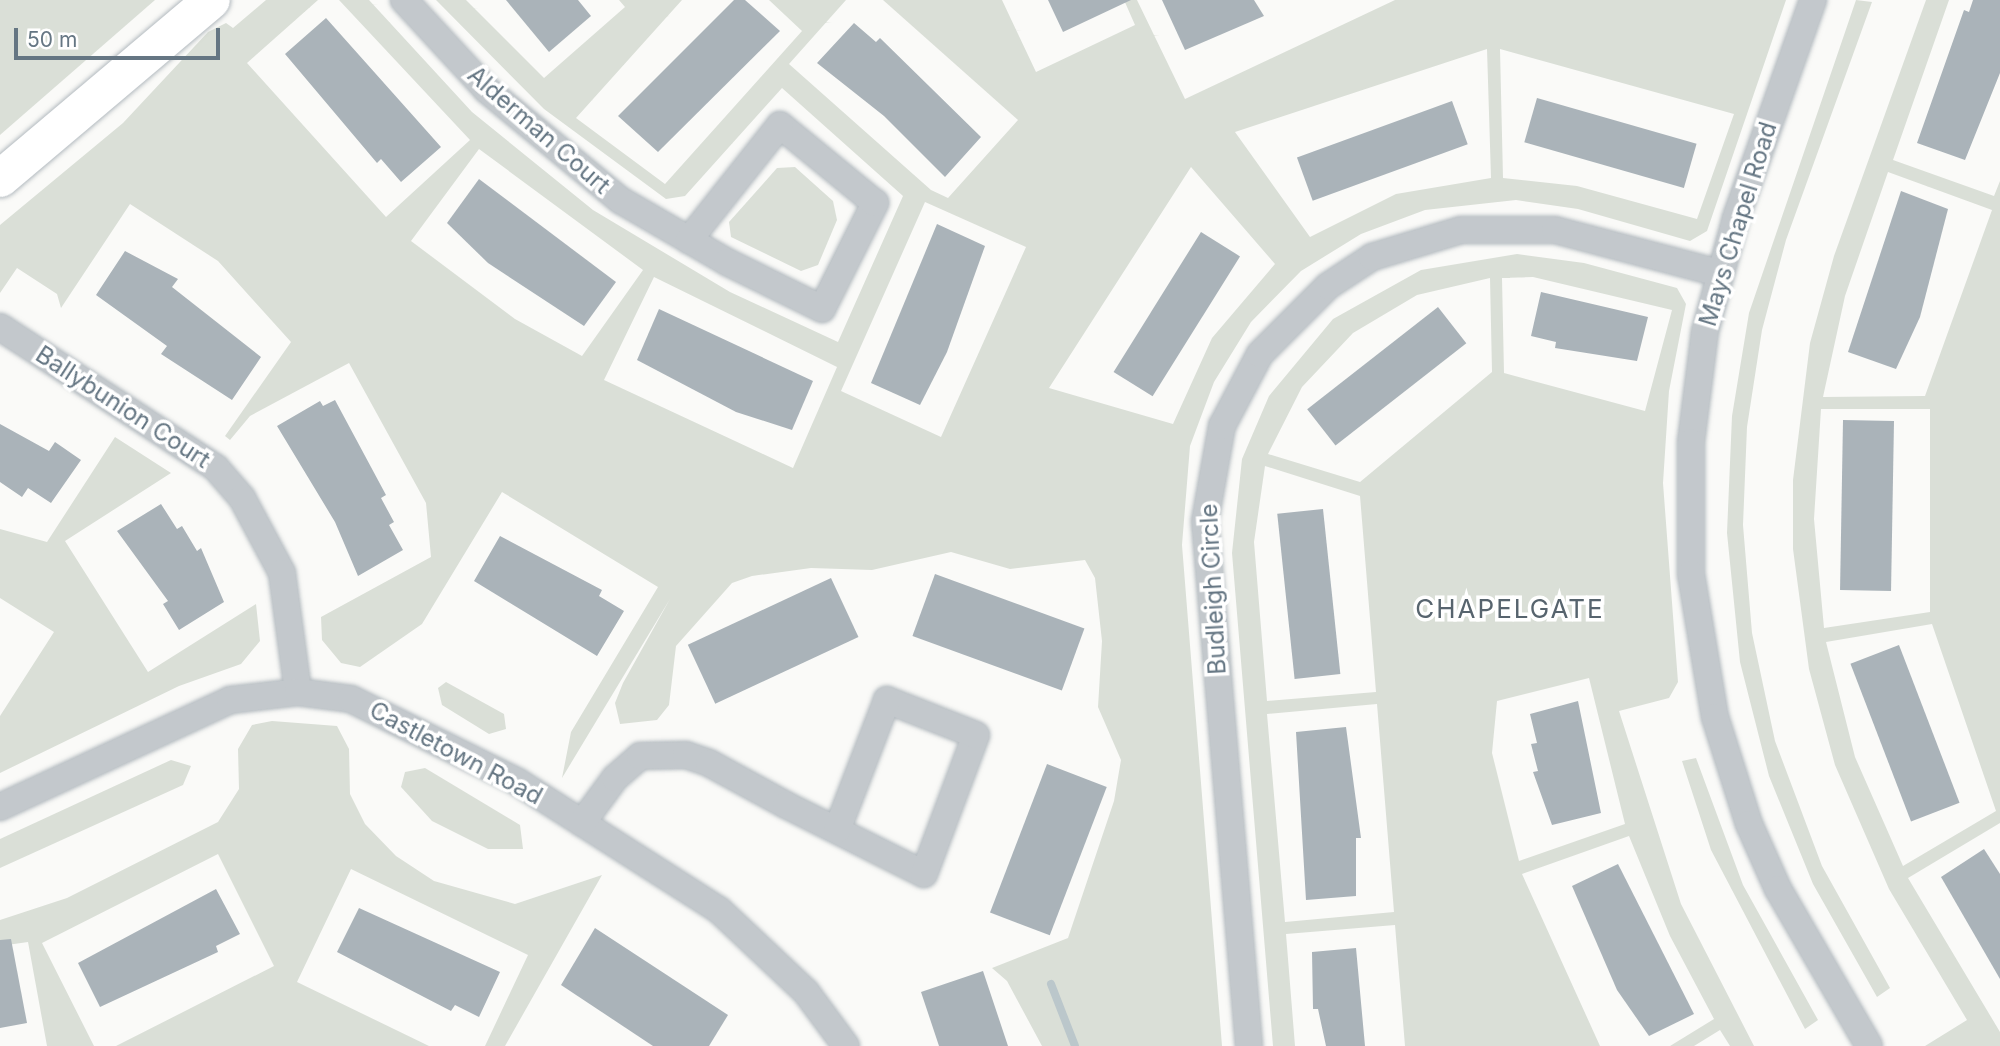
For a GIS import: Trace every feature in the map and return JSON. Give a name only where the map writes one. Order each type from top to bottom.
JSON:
[{"type":"street","points":[[0,178],[211,0]]},
{"type":"street","name":"Alderman Court","points":[[404,0],[536,134],[620,200],[689,240],[822,309],[875,203],[780,125],[689,240]]},
{"type":"street","name":"Mays Chapel Road","points":[[1813,0],[1718,273],[1695,392],[1688,502],[1704,663],[1749,824],[1778,889],[1869,1046]]},
{"type":"street","name":"Budleigh Circle","points":[[1249,1046],[1205,521],[1211,469],[1239,388],[1267,345],[1328,286],[1411,242],[1461,229],[1555,230],[1718,273]]},
{"type":"street","name":"Ballybunion Court","points":[[0,327],[206,461],[242,498],[282,573],[298,692]]},
{"type":"street","name":"Castletown Road","points":[[0,807],[230,700],[298,692],[351,699],[390,714],[582,823],[719,910],[806,992],[846,1046]]},
{"type":"street","points":[[582,823],[615,778],[640,756],[661,753],[709,763],[837,830],[924,874],[976,735],[887,700],[837,830]]},
{"type":"shaded area","points":[[0,0],[155,0],[0,135]]},
{"type":"shaded area","points":[[266,0],[318,0],[247,63],[386,217],[470,140],[339,0],[369,0],[472,112],[593,210],[730,292],[838,342],[903,196],[782,88],[685,196],[666,199],[544,109],[436,0],[466,0],[544,78],[625,7],[619,0],[682,0],[576,118],[665,184],[802,31],[769,0],[846,0],[789,64],[931,190],[948,198],[1018,120],[883,0],[1002,0],[1036,72],[1135,25],[1124,0],[1137,0],[1185,99],[1395,0],[1786,0],[1707,231],[1690,241],[1578,209],[1516,200],[1425,210],[1361,234],[1301,271],[1251,322],[1214,382],[1190,446],[1182,545],[1222,1046],[1042,1046],[1007,981],[992,968],[1068,938],[1114,801],[1121,760],[1098,707],[1102,641],[1095,578],[1085,560],[1010,569],[951,552],[872,570],[811,568],[752,576],[732,583],[676,646],[669,705],[657,720],[620,724],[615,703],[623,683],[670,599],[562,778],[571,732],[658,587],[502,492],[422,624],[360,667],[341,663],[322,640],[321,617],[431,557],[426,503],[349,363],[250,416],[230,440],[225,436],[291,342],[218,261],[130,204],[61,308],[57,294],[17,268],[0,293],[0,225],[123,123],[208,32],[226,23],[233,28]],"holes":[[[1487,49],[1491,178],[1396,194],[1310,237],[1235,132]],[[1500,49],[1734,114],[1697,219],[1577,186],[1503,178]],[[479,149],[643,270],[582,356],[515,319],[411,241]],[[1191,167],[1275,264],[1212,338],[1173,424],[1049,388]],[[925,202],[1026,247],[941,437],[841,391]],[[654,277],[837,367],[793,468],[604,380]]]},
{"type":"shaded area","points":[[1856,0],[1872,2],[1786,240],[1762,330],[1747,427],[1743,525],[1752,633],[1775,741],[1822,866],[1890,988],[1877,997],[1813,884],[1769,776],[1740,662],[1727,533],[1732,416],[1749,313]]},
{"type":"shaded area","points":[[1926,0],[1949,0],[1893,160],[1994,196],[2000,181],[2000,823],[1908,878],[2000,1032],[2000,1046],[1925,1046],[1967,1020],[1889,889],[1835,765],[1809,669],[1793,549],[1793,480],[1810,343],[1834,256]],"holes":[[[1888,172],[1992,210],[1925,396],[1823,397],[1845,296]],[[1821,409],[1930,409],[1930,612],[1824,628],[1814,519]],[[1932,624],[1996,811],[1903,866],[1855,757],[1826,642]]]},
{"type":"shaded area","points":[[795,167],[833,201],[837,220],[818,265],[801,271],[731,237],[729,222],[777,168]]},
{"type":"shaded area","points":[[1517,254],[1584,263],[1677,288],[1686,304],[1669,391],[1663,483],[1678,682],[1669,698],[1619,711],[1681,904],[1754,1046],[1730,1046],[1720,1030],[1694,1046],[1670,1046],[1714,1019],[1670,936],[1629,836],[1522,874],[1600,1046],[1405,1046],[1395,925],[1286,934],[1295,1046],[1273,1046],[1232,553],[1242,459],[1269,396],[1333,319],[1421,270]],"holes":[[[1533,277],[1672,310],[1645,411],[1504,373],[1502,278]],[[1490,278],[1492,372],[1360,482],[1268,454],[1302,387],[1353,333],[1417,295]],[[1265,466],[1360,496],[1376,692],[1267,701],[1254,542]],[[1589,678],[1625,824],[1519,861],[1492,753],[1497,701]],[[1377,704],[1394,912],[1285,922],[1267,714]]]},
{"type":"shaded area","points":[[115,437],[171,473],[65,541],[148,672],[256,604],[260,641],[241,664],[179,686],[0,773],[0,716],[54,632],[0,598],[0,529],[47,542]]},
{"type":"shaded area","points":[[446,682],[504,714],[506,729],[489,734],[442,705],[438,688]]},
{"type":"shaded area","points":[[272,721],[337,726],[349,749],[350,794],[365,824],[396,856],[434,881],[515,904],[602,875],[505,1046],[485,1046],[528,955],[351,869],[297,982],[429,1046],[116,1046],[274,966],[218,854],[42,943],[94,1046],[47,1046],[28,942],[0,946],[0,920],[67,898],[218,822],[239,789],[238,749],[252,725]]},
{"type":"shaded area","points":[[1696,758],[1743,885],[1818,1020],[1805,1029],[1711,850],[1682,761]]},
{"type":"shaded area","points":[[171,760],[191,766],[183,785],[0,868],[0,839]]},
{"type":"shaded area","points":[[425,768],[520,825],[523,849],[488,849],[432,821],[401,787],[405,772]]},
{"type":"building","points":[[506,0],[578,0],[591,16],[549,52]]},
{"type":"building","points":[[734,0],[745,0],[780,31],[658,152],[618,116]]},
{"type":"building","points":[[1048,0],[1131,0],[1063,32]]},
{"type":"building","points":[[1162,0],[1254,0],[1264,16],[1185,50]]},
{"type":"building","points":[[1973,0],[2000,0],[2000,73],[1965,160],[1917,143],[1964,10],[1969,12]]},
{"type":"building","points":[[326,18],[441,147],[401,182],[381,159],[377,163],[285,54]]},
{"type":"building","points":[[854,23],[876,42],[880,38],[981,137],[945,177],[884,116],[817,63]]},
{"type":"building","points":[[1537,98],[1697,144],[1684,188],[1524,142]]},
{"type":"building","points":[[1452,101],[1468,144],[1313,201],[1297,157]]},
{"type":"building","points":[[479,179],[616,282],[584,326],[488,263],[447,223]]},
{"type":"building","points":[[1901,191],[1948,209],[1920,317],[1896,369],[1848,352]]},
{"type":"building","points":[[937,224],[985,246],[947,352],[920,405],[871,383]]},
{"type":"building","points":[[1201,232],[1240,256],[1153,396],[1114,372]]},
{"type":"building","points":[[125,251],[178,279],[172,287],[261,357],[232,400],[161,354],[167,346],[96,295]]},
{"type":"building","points":[[1541,292],[1648,317],[1637,361],[1555,348],[1556,342],[1531,336]]},
{"type":"building","points":[[1438,307],[1466,343],[1336,445],[1307,409]]},
{"type":"building","points":[[659,309],[813,381],[792,430],[736,412],[637,360]]},
{"type":"building","points":[[335,400],[386,495],[381,498],[394,522],[389,525],[403,550],[358,576],[335,522],[277,426],[320,401],[323,406]]},
{"type":"building","points":[[1843,420],[1894,421],[1891,591],[1840,590]]},
{"type":"building","points":[[0,424],[49,451],[55,442],[81,460],[51,503],[28,488],[22,497],[0,482]]},
{"type":"building","points":[[161,504],[177,529],[182,526],[197,551],[201,548],[224,602],[179,630],[163,604],[168,601],[117,531]]},
{"type":"building","points":[[1323,509],[1340,674],[1295,679],[1277,514]]},
{"type":"building","points":[[500,536],[602,590],[599,596],[624,611],[597,656],[474,581]]},
{"type":"building","points":[[935,574],[1084,628],[1062,690],[912,636]]},
{"type":"building","points":[[831,578],[858,637],[715,704],[688,645]]},
{"type":"building","points":[[1899,645],[1960,803],[1911,821],[1850,664]]},
{"type":"building","points":[[1578,701],[1601,813],[1552,825],[1533,772],[1538,771],[1531,744],[1537,743],[1530,714]]},
{"type":"building","points":[[1346,727],[1361,838],[1356,838],[1356,896],[1306,900],[1296,732]]},
{"type":"building","points":[[1047,764],[1107,787],[1050,935],[990,912]]},
{"type":"building","points":[[1984,849],[2000,874],[2000,979],[1941,877]]},
{"type":"building","points":[[1618,864],[1694,1014],[1649,1036],[1617,990],[1572,886]]},
{"type":"building","points":[[216,889],[240,934],[216,946],[218,952],[100,1007],[78,963]]},
{"type":"building","points":[[359,908],[500,972],[479,1017],[455,1005],[451,1011],[337,952]]},
{"type":"building","points":[[595,928],[728,1015],[709,1046],[653,1046],[561,985]]},
{"type":"building","points":[[11,939],[27,1023],[0,1028],[0,940]]},
{"type":"building","points":[[1356,948],[1365,1046],[1326,1046],[1318,1009],[1313,1009],[1312,952]]},
{"type":"building","points":[[983,971],[1008,1046],[939,1046],[921,992]]},
{"type":"waterway","points":[[1051,984],[1075,1046]]},
{"type":"district","name":"CHAPELGATE","points":[[1510,609]]}]
